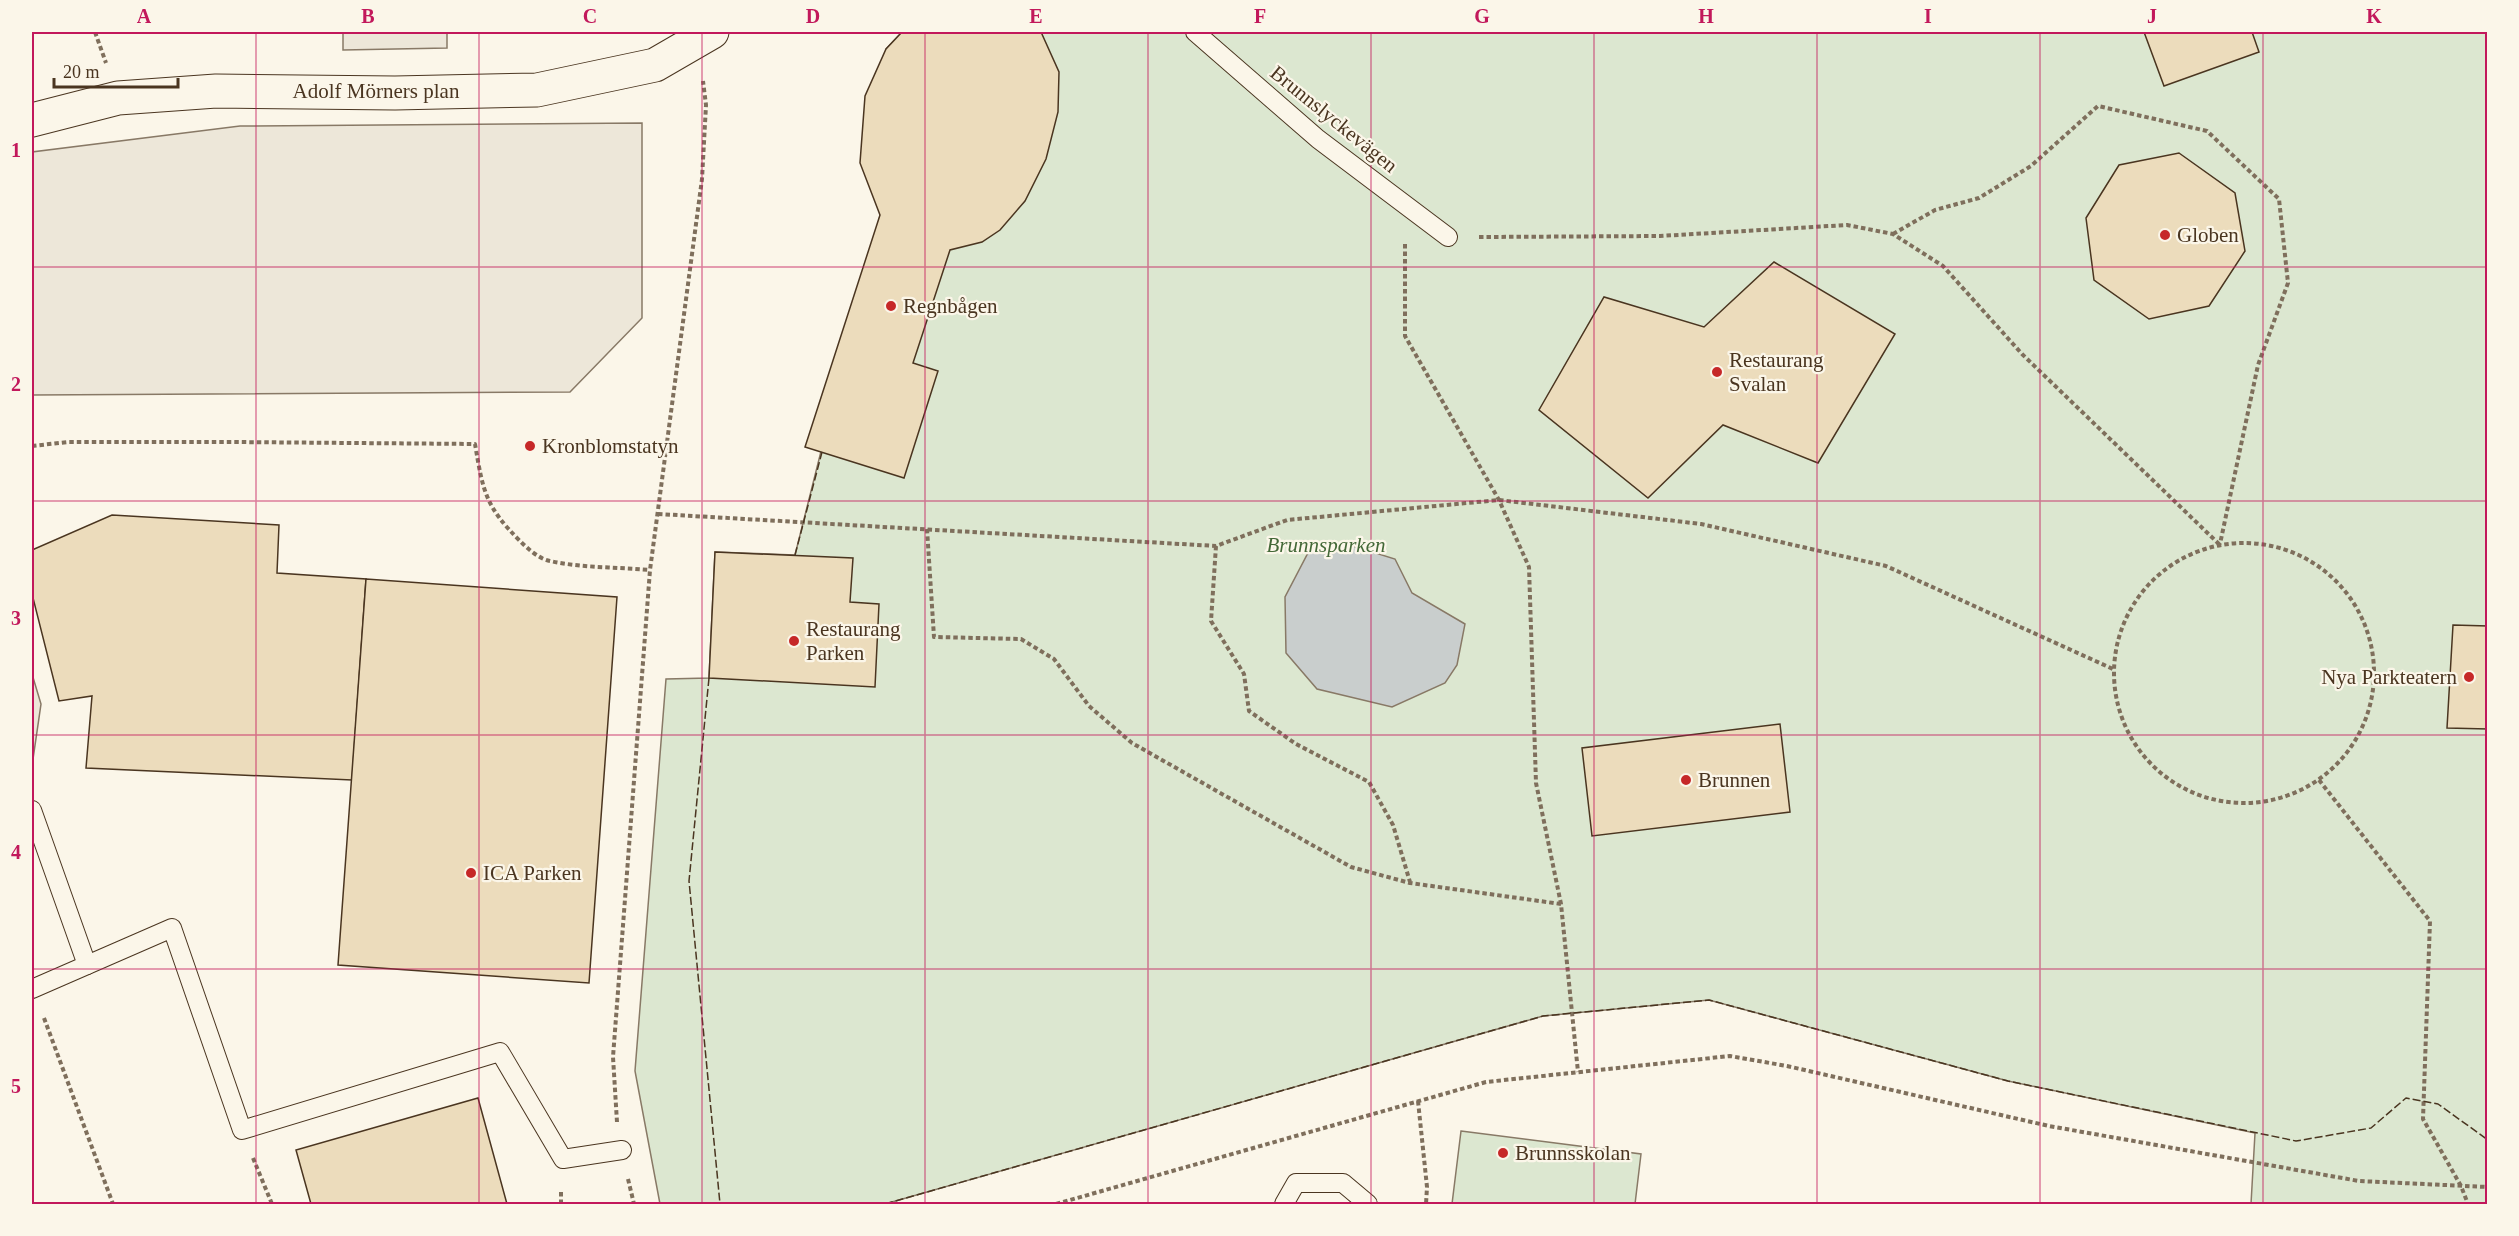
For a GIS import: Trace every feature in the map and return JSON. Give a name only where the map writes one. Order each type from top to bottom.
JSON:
[{"type":"street","name":"Adolf Mörners plan","points":[[32,120],[118,98],[216,91],[395,93],[537,90],[655,64],[705,36]]},
{"type":"lane","name":"Brunnslyckevägen","points":[[1195,32],[1318,139],[1448,237]]},
{"type":"lane","points":[[32,810],[87,965]]},
{"type":"lane","points":[[32,989],[172,928],[242,1130],[500,1052],[563,1159],[622,1150]]},
{"type":"lane","points":[[1284,1204],[1296,1184],[1343,1183],[1368,1204]]},
{"type":"path","points":[[634,1204],[622,1150],[615,1098],[613,1058],[650,570],[702,179],[706,105],[705,36]]},
{"type":"path","points":[[1893,234],[1935,210],[1979,198],[2031,166],[2098,106],[2207,130],[2279,199],[2288,283],[2258,365],[2220,545]]},
{"type":"path","points":[[1405,205],[1405,336],[1499,500],[1529,567],[1536,783],[1561,904],[1578,1072]]},
{"type":"path","points":[[1448,237],[1660,236],[1847,225],[1893,234],[1943,266],[2022,354],[2220,545]]},
{"type":"path","points":[[32,446],[80,442],[475,444],[488,502],[498,520],[528,549],[547,561],[650,570]]},
{"type":"path","points":[[658,514],[1216,546],[1287,520],[1499,500],[1701,524],[1886,566],[2113,669]]},
{"type":"path","points":[[927,529],[934,637],[1021,639],[1054,659],[1089,706],[1132,743],[1351,867],[1410,883],[1561,904]]},
{"type":"path","points":[[2265,544],[2308,559],[2343,587],[2366,626],[2374,670],[2368,715],[2349,751],[2319,780],[2282,798],[2241,804],[2201,797],[2164,777],[2136,747],[2119,710],[2113,669],[2121,629],[2144,590],[2178,561],[2220,545],[2265,544]]},
{"type":"path","points":[[1216,546],[1211,621],[1244,674],[1249,711],[1296,744],[1369,782],[1392,825],[1410,883]]},
{"type":"path","points":[[2319,780],[2430,921],[2423,1119],[2461,1186],[2468,1204]]},
{"type":"path","points":[[43,1016],[113,1204]]},
{"type":"path","points":[[1056,1204],[1486,1082],[1730,1056],[1787,1066],[2049,1126],[2359,1181],[2487,1187]]},
{"type":"path","points":[[1418,1101],[1427,1186],[1426,1204]]},
{"type":"path","points":[[242,1130],[272,1204]]},
{"type":"green space","name":"Brunnsparken","points":[[902,32],[2487,32],[2487,1204],[2251,1204],[2255,1133],[2008,1081],[1709,1000],[1543,1016],[885,1204],[660,1204],[635,1071],[666,679],[709,678],[715,552],[795,555],[880,216],[886,49]]},
{"type":"green space","points":[[1461,1131],[1641,1154],[1635,1204],[1452,1204]]},
{"type":"shaded area","points":[[343,32],[447,32],[447,48],[343,50]]},
{"type":"shaded area","points":[[642,123],[642,318],[570,392],[32,395],[32,152],[240,126]]},
{"type":"shaded area","points":[[1353,546],[1395,559],[1412,593],[1465,624],[1457,665],[1445,683],[1392,707],[1317,689],[1286,653],[1285,597],[1309,551]]},
{"type":"shaded area","points":[[32,674],[41,704],[32,766]]},
{"type":"building","name":"Regnbågen","points":[[902,32],[1041,32],[1059,72],[1058,112],[1046,159],[1025,201],[1000,230],[982,242],[950,250],[913,363],[938,371],[904,478],[805,447],[880,215],[860,163],[865,96],[886,49]]},
{"type":"building","points":[[2144,32],[2252,32],[2259,52],[2164,86]]},
{"type":"building","name":"Globen","points":[[2179,153],[2235,193],[2245,251],[2209,306],[2149,319],[2094,280],[2086,218],[2119,165]]},
{"type":"building","name":"Restaurang Svalan","points":[[1774,262],[1895,334],[1818,463],[1723,425],[1648,498],[1539,410],[1604,297],[1704,327]]},
{"type":"building","points":[[112,515],[279,525],[277,573],[366,579],[352,780],[86,768],[92,696],[59,701],[32,594],[32,550]]},
{"type":"building","name":"Restaurang Parken","points":[[715,552],[853,558],[850,602],[879,604],[875,687],[709,678]]},
{"type":"building","name":"ICA Parken","points":[[366,579],[617,597],[589,983],[338,965]]},
{"type":"building","name":"Nya Parkteatern","points":[[2453,625],[2488,626],[2488,729],[2447,728]]},
{"type":"building","name":"Brunnen","points":[[1780,724],[1790,812],[1592,836],[1582,748]]},
{"type":"building","points":[[478,1098],[507,1204],[311,1204],[296,1150]]},
{"type":"fence","points":[[795,555],[822,452]]},
{"type":"fence","points":[[709,678],[689,881],[720,1204]]},
{"type":"fence","points":[[885,1204],[1543,1016],[1709,1000],[2008,1081],[2296,1141],[2371,1128],[2406,1098],[2438,1104],[2488,1140]]},
{"type":"place","name":"Globen","points":[[2165,235]]},
{"type":"place","name":"Regnbågen","points":[[891,306]]},
{"type":"place","name":"Restaurang Svalan","points":[[1717,372]]},
{"type":"place","name":"Kronblomstatyn","points":[[530,446]]},
{"type":"place","name":"Restaurang Parken","points":[[794,641]]},
{"type":"place","name":"Nya Parkteatern","points":[[2469,677]]},
{"type":"place","name":"Brunnen","points":[[1686,780]]},
{"type":"place","name":"ICA Parken","points":[[471,873]]},
{"type":"place","name":"Brunnsskolan","points":[[1503,1153]]}]
